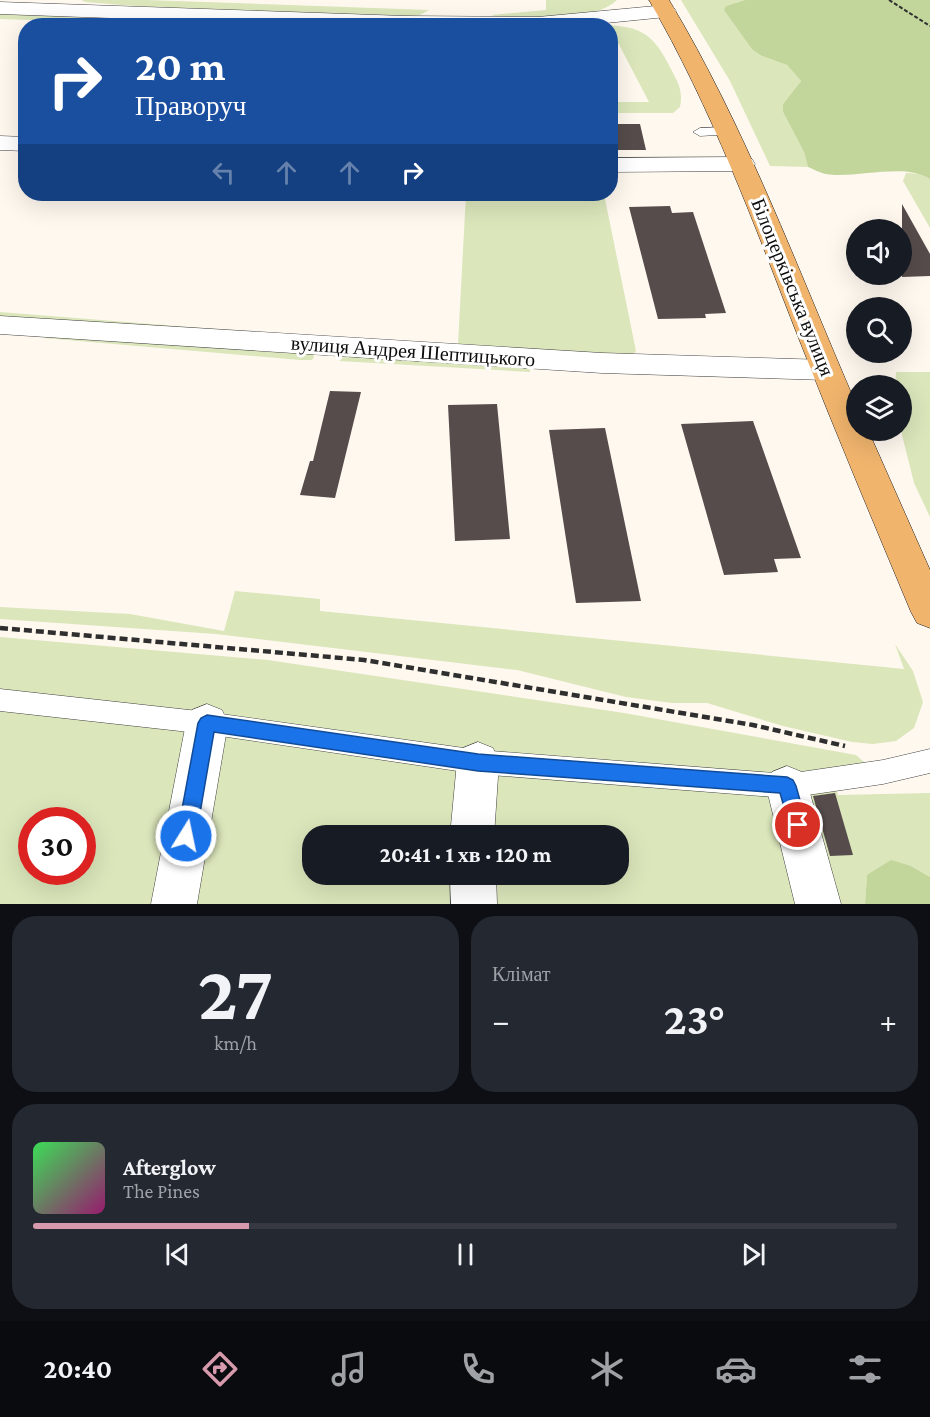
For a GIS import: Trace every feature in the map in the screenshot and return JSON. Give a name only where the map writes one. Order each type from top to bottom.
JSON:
[{"type":"main road","name":"Білоцерківська вулиця","points":[[662,6],[705,79],[743,164],[826,370],[930,612]]},
{"type":"street","points":[[574,18],[662,6]]},
{"type":"street","points":[[0,8],[289,18]]},
{"type":"street","points":[[0,143],[18,144]]},
{"type":"street","points":[[618,165],[743,164]]},
{"type":"street","name":"вулиця Андрея Шептицького","points":[[0,325],[602,363],[826,370]]},
{"type":"street","points":[[174,904],[207,723]]},
{"type":"street","points":[[473,825],[478,762]]},
{"type":"street","points":[[787,786],[818,904]]},
{"type":"street","points":[[473,885],[474,904]]},
{"type":"lane","points":[[700,132],[728,131]]},
{"type":"lane","points":[[0,700],[207,723],[478,762],[787,786],[883,772],[930,761]]},
{"type":"path","points":[[889,0],[930,26]]},
{"type":"path","points":[[0,628],[364,660],[753,725],[851,747]]},
{"type":"green space","points":[[81,0],[147,0],[429,10],[420,15],[409,16],[166,8]]},
{"type":"green space","points":[[546,0],[617,0],[606,7],[577,16],[497,18],[492,15],[546,10]]},
{"type":"green space","points":[[681,0],[745,0],[726,6],[762,56],[787,65],[801,81],[783,104],[783,112],[804,152],[808,167],[770,166],[730,81]]},
{"type":"green space","points":[[745,0],[930,0],[930,179],[920,174],[894,171],[826,174],[808,167],[804,152],[783,112],[783,104],[801,81],[787,65],[762,56],[752,49],[724,10],[726,6]]},
{"type":"green space","points":[[0,12],[116,18],[18,18],[0,19]]},
{"type":"green space","points":[[618,26],[633,29],[650,38],[665,57],[677,80],[681,97],[680,107],[673,113],[618,113],[618,102],[649,102],[618,43]]},
{"type":"green space","points":[[906,173],[922,174],[930,179],[930,228],[903,181]]},
{"type":"green space","points":[[466,201],[605,201],[636,351],[629,358],[0,319],[0,312],[303,336],[458,344]]},
{"type":"green space","points":[[48,335],[313,354],[314,357],[312,360],[300,360],[44,338]]},
{"type":"green space","points":[[347,354],[530,365],[530,372],[339,361]]},
{"type":"green space","points":[[896,372],[930,372],[930,517],[914,483],[904,441],[912,441],[912,375],[896,375]]},
{"type":"green space","points":[[235,591],[320,599],[320,611],[904,669],[895,644],[913,671],[923,702],[914,728],[896,741],[873,744],[852,742],[783,726],[707,703],[672,703],[626,697],[517,670],[216,634],[0,619],[0,607],[130,614],[224,631]]},
{"type":"green space","points":[[0,637],[268,660],[624,713],[856,755],[865,763],[863,765],[831,768],[838,795],[930,793],[930,877],[911,866],[867,875],[865,904],[0,904]]},
{"type":"green space","points":[[891,860],[911,866],[930,877],[930,904],[865,904],[867,875]]},
{"type":"building","points":[[618,124],[640,124],[646,150],[618,150]]},
{"type":"building","points":[[902,204],[910,219],[902,219]]},
{"type":"building","points":[[670,206],[672,213],[693,212],[726,313],[705,314],[706,318],[658,319],[629,207]]},
{"type":"building","points":[[912,222],[930,254],[930,276],[912,277]]},
{"type":"building","points":[[330,391],[361,392],[335,498],[300,495],[310,461],[313,461]]},
{"type":"building","points":[[497,404],[510,539],[455,541],[448,405]]},
{"type":"building","points":[[753,421],[801,558],[774,559],[778,572],[724,575],[681,424]]},
{"type":"building","points":[[605,428],[641,601],[576,603],[549,430]]},
{"type":"building","points":[[835,793],[853,855],[830,856],[813,796]]},
{"type":"route","points":[[186,836],[207,723],[478,762],[787,786],[798,825]]}]
